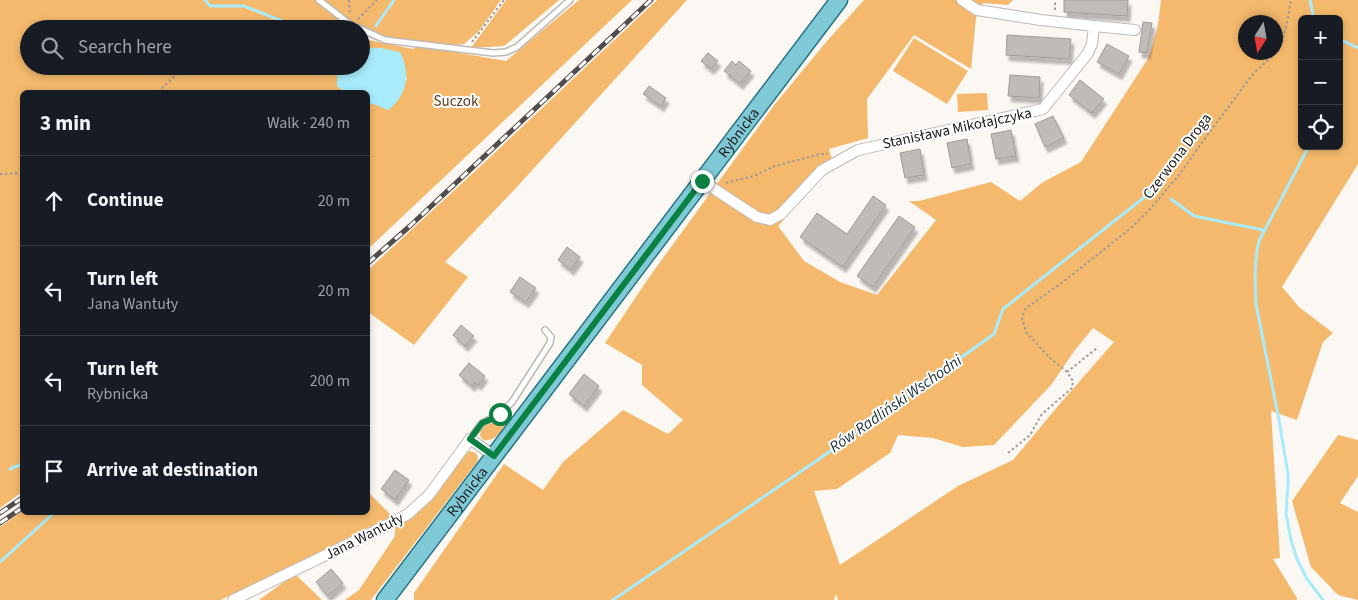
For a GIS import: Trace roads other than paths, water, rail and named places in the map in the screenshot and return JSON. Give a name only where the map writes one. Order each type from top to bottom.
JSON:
[{"type":"main road","name":"Rybnicka","points":[[385,600],[839,0]]},
{"type":"street","points":[[962,0],[977,10],[1041,20],[1135,30]]},
{"type":"street","name":"Stanisława Mikołajczyka","points":[[702,181],[757,217],[770,220],[781,214],[822,170],[855,152],[1043,110],[1088,53],[1092,44],[1094,26]]},
{"type":"street","points":[[470,439],[494,456]]},
{"type":"street","name":"Jana Wantuły","points":[[232,600],[408,514],[429,495],[470,439]]},
{"type":"lane","points":[[319,0],[346,20]]},
{"type":"lane","points":[[370,33],[385,40],[493,53],[506,52],[517,47],[570,0]]},
{"type":"lane","points":[[470,439],[482,423],[500,414],[512,402],[550,343],[551,337],[545,330]]},
{"type":"water","points":[[370,47],[400,52],[405,68],[405,84],[399,98],[388,110],[370,104],[370,90],[342,90],[337,86],[337,75],[370,75]]},
{"type":"waterway","points":[[205,0],[210,6],[244,6],[279,20]]},
{"type":"waterway","points":[[376,26],[394,0]]},
{"type":"waterway","name":"Rów Radliński Wschodni","points":[[1310,0],[1313,15]]},
{"type":"waterway","points":[[1343,41],[1358,48]]},
{"type":"waterway","points":[[1307,150],[1259,241],[1255,288],[1256,304],[1288,474],[1286,514],[1291,540],[1297,559],[1307,579],[1323,600]]},
{"type":"waterway","name":"Rów Radliński Wschodni","points":[[613,600],[819,459],[994,334],[1003,309],[1157,189]]},
{"type":"waterway","name":"Rów Radliński Wschodni","points":[[1171,199],[1194,216],[1263,230]]},
{"type":"waterway","points":[[10,469],[20,465]]},
{"type":"waterway","points":[[0,562],[52,515]]},
{"type":"railway","points":[[370,261],[651,0]]},
{"type":"railway","points":[[0,513],[20,499]]},
{"type":"railway","points":[[0,523],[20,509]]},
{"type":"park label","name":"Suczok","points":[[456,101]]}]
